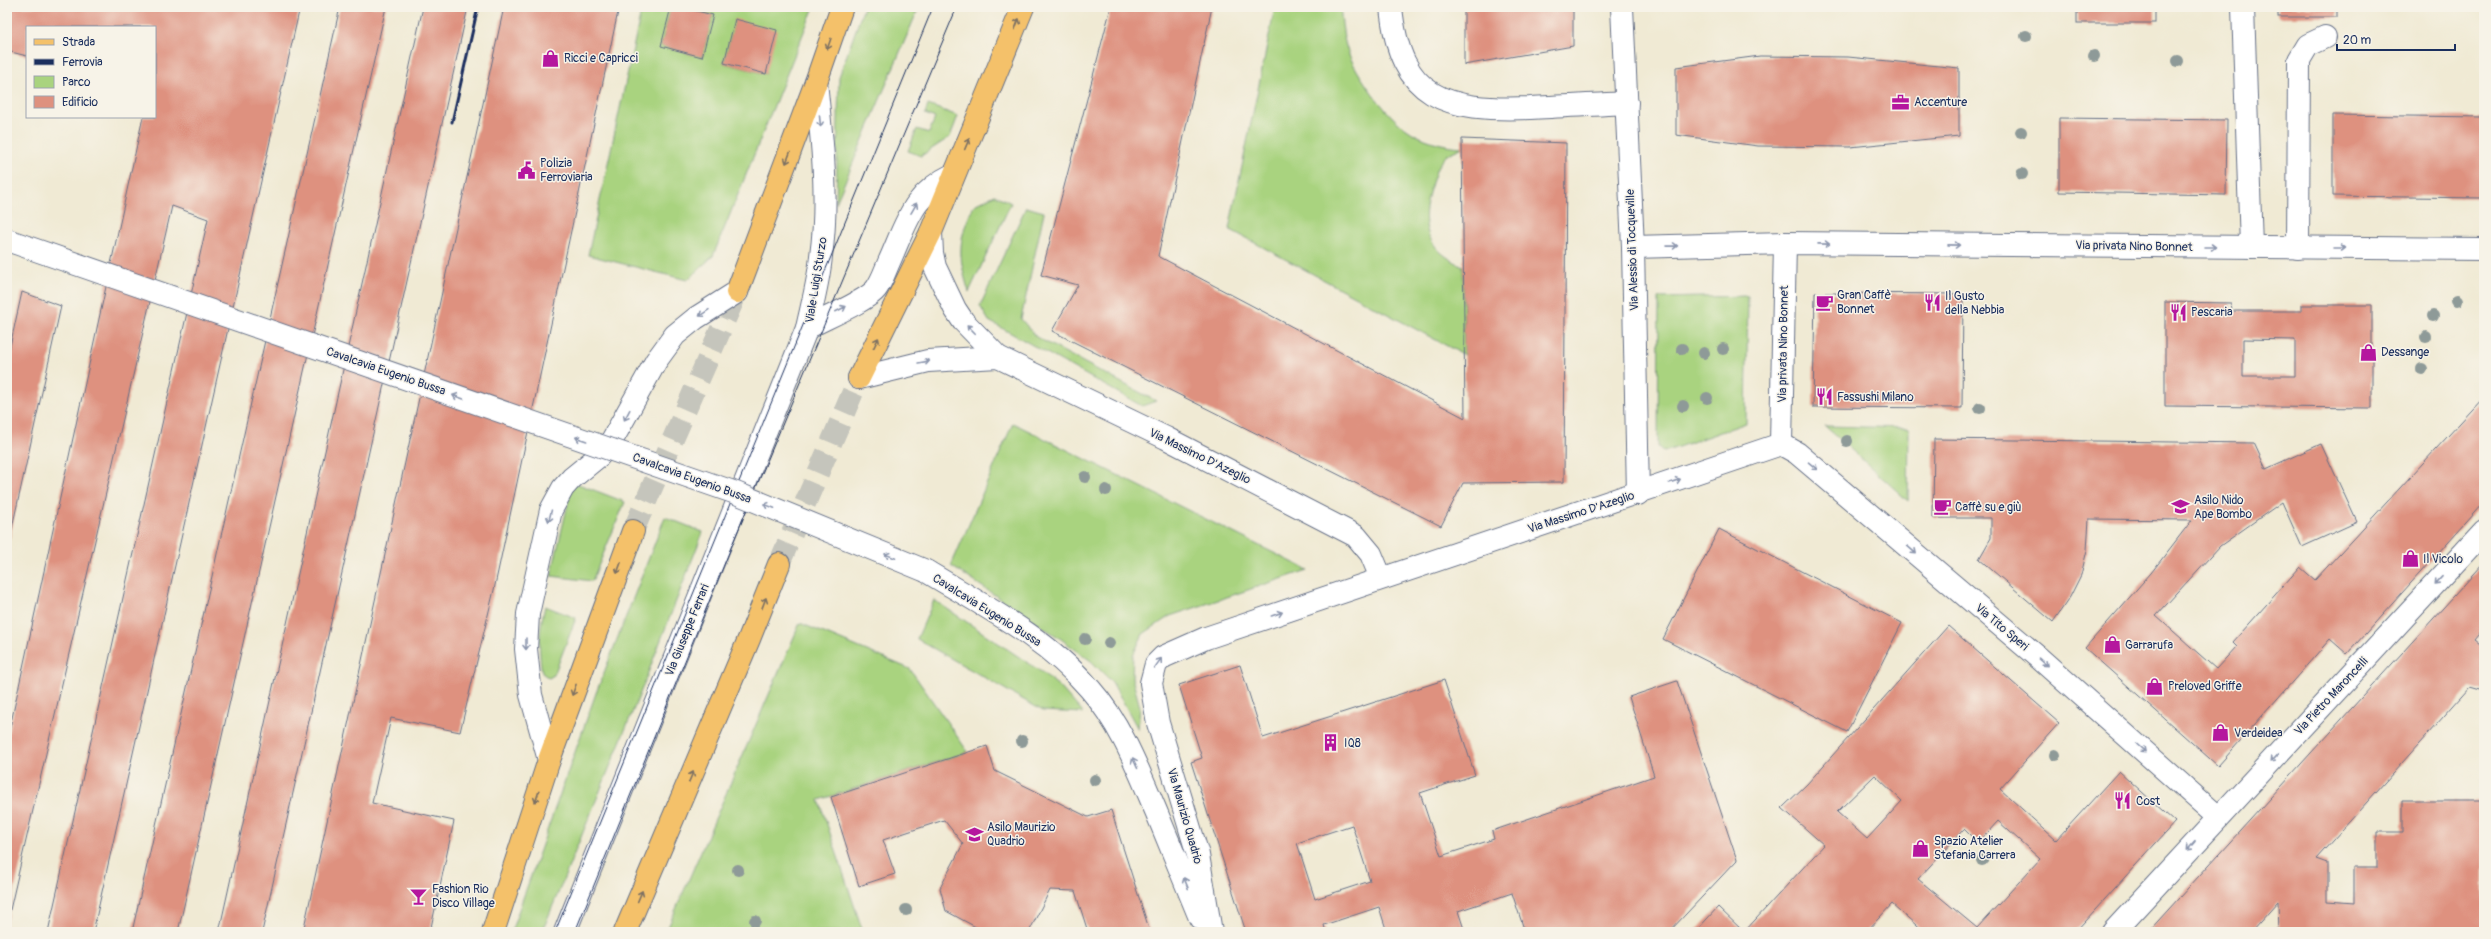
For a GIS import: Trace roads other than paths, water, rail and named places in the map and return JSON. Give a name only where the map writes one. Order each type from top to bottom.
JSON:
[{"type":"main road","name":"Viale Luigi Sturzo","points":[[737,292],[816,82],[842,7]]},
{"type":"main road","points":[[859,378],[931,232],[1023,7]]},
{"type":"main road","points":[[493,932],[549,760],[633,531]]},
{"type":"main road","points":[[625,932],[749,639],[779,564]]},
{"type":"street","points":[[1391,7],[1394,35],[1399,52],[1411,74],[1428,91],[1459,106],[1491,110],[1627,104]]},
{"type":"street","name":"Via Alessio di Tocqueville","points":[[1622,7],[1633,247],[1638,494]]},
{"type":"street","points":[[2243,7],[2251,247]]},
{"type":"street","points":[[2298,248],[2299,60],[2308,45],[2324,37]]},
{"type":"street","name":"Viale Luigi Sturzo","points":[[807,328],[822,256],[824,221],[824,157],[816,82]]},
{"type":"street","name":"Viale Luigi Sturzo","points":[[807,328],[868,297],[881,280],[912,212],[921,196],[938,182],[954,174]]},
{"type":"street","name":"Via Massimo D'Azeglio","points":[[931,232],[932,253],[935,267],[955,310],[998,357],[1166,438],[1356,536],[1371,554],[1381,578]]},
{"type":"street","name":"Cavalcavia Eugenio Bussa","points":[[7,240],[736,493],[926,571],[1052,652],[1090,688],[1115,723],[1132,758],[1206,932]]},
{"type":"street","name":"Via privata Nino Bonnet","points":[[1781,444],[1785,244]]},
{"type":"street","name":"Via privata Nino Bonnet","points":[[1633,247],[1785,244],[2484,249]]},
{"type":"street","points":[[549,760],[531,694],[526,638],[528,614],[551,510],[563,488],[611,442],[656,361],[675,335],[696,318],[737,292]]},
{"type":"street","name":"Via Giuseppe Ferrari","points":[[565,932],[807,328]]},
{"type":"street","name":"Via Massimo D'Azeglio","points":[[859,378],[928,361],[998,357]]},
{"type":"street","name":"Via Massimo D'Azeglio","points":[[1153,701],[1153,672],[1163,657],[1206,638],[1381,578],[1638,494],[1781,444]]},
{"type":"street","name":"Via Tito Speri","points":[[1781,444],[1797,453],[2044,662],[2218,817]]},
{"type":"street","name":"Via Pietro Maroncelli","points":[[2113,932],[2484,531]]},
{"type":"street","name":"Via Maurizio Quadrio","points":[[1153,701],[1198,855],[1211,932]]},
{"type":"tunnel","points":[[633,531],[737,292]]},
{"type":"tunnel","points":[[779,564],[859,378]]},
{"type":"tram line","points":[[555,932],[933,7]]},
{"type":"tram line","points":[[575,932],[732,545],[957,7]]},
{"type":"railway","points":[[452,122],[478,7]]},
{"type":"place","name":"Ricci e Capricci","points":[[551,58]]},
{"type":"place","name":"Accenture","points":[[1901,102]]},
{"type":"place","name":"Polizia Ferroviaria","points":[[527,170]]},
{"type":"place","name":"Gran Caffè Bonnet","points":[[1824,302]]},
{"type":"place","name":"Il Gusto della Nebbia","points":[[1932,303]]},
{"type":"place","name":"Pescaria","points":[[2178,312]]},
{"type":"place","name":"Dessange","points":[[2368,352]]},
{"type":"place","name":"Fassushi Milano","points":[[1824,397]]},
{"type":"place","name":"Caffè su e giù","points":[[1942,507]]},
{"type":"place","name":"Asilo Nido Ape Bombo","points":[[2181,507]]},
{"type":"place","name":"Il Vicolo","points":[[2410,559]]},
{"type":"place","name":"Garrarufa","points":[[2112,645]]},
{"type":"place","name":"Preloved Griffe","points":[[2155,686]]},
{"type":"place","name":"Verdeidea","points":[[2221,733]]},
{"type":"place","name":"IQ8","points":[[1331,743]]},
{"type":"place","name":"Cost","points":[[2123,801]]},
{"type":"place","name":"Asilo Maurizio Quadrio","points":[[974,834]]},
{"type":"place","name":"Spazio Atelier Stefania Carrera","points":[[1921,848]]},
{"type":"place","name":"Fashion Rio Disco Village","points":[[419,896]]}]
